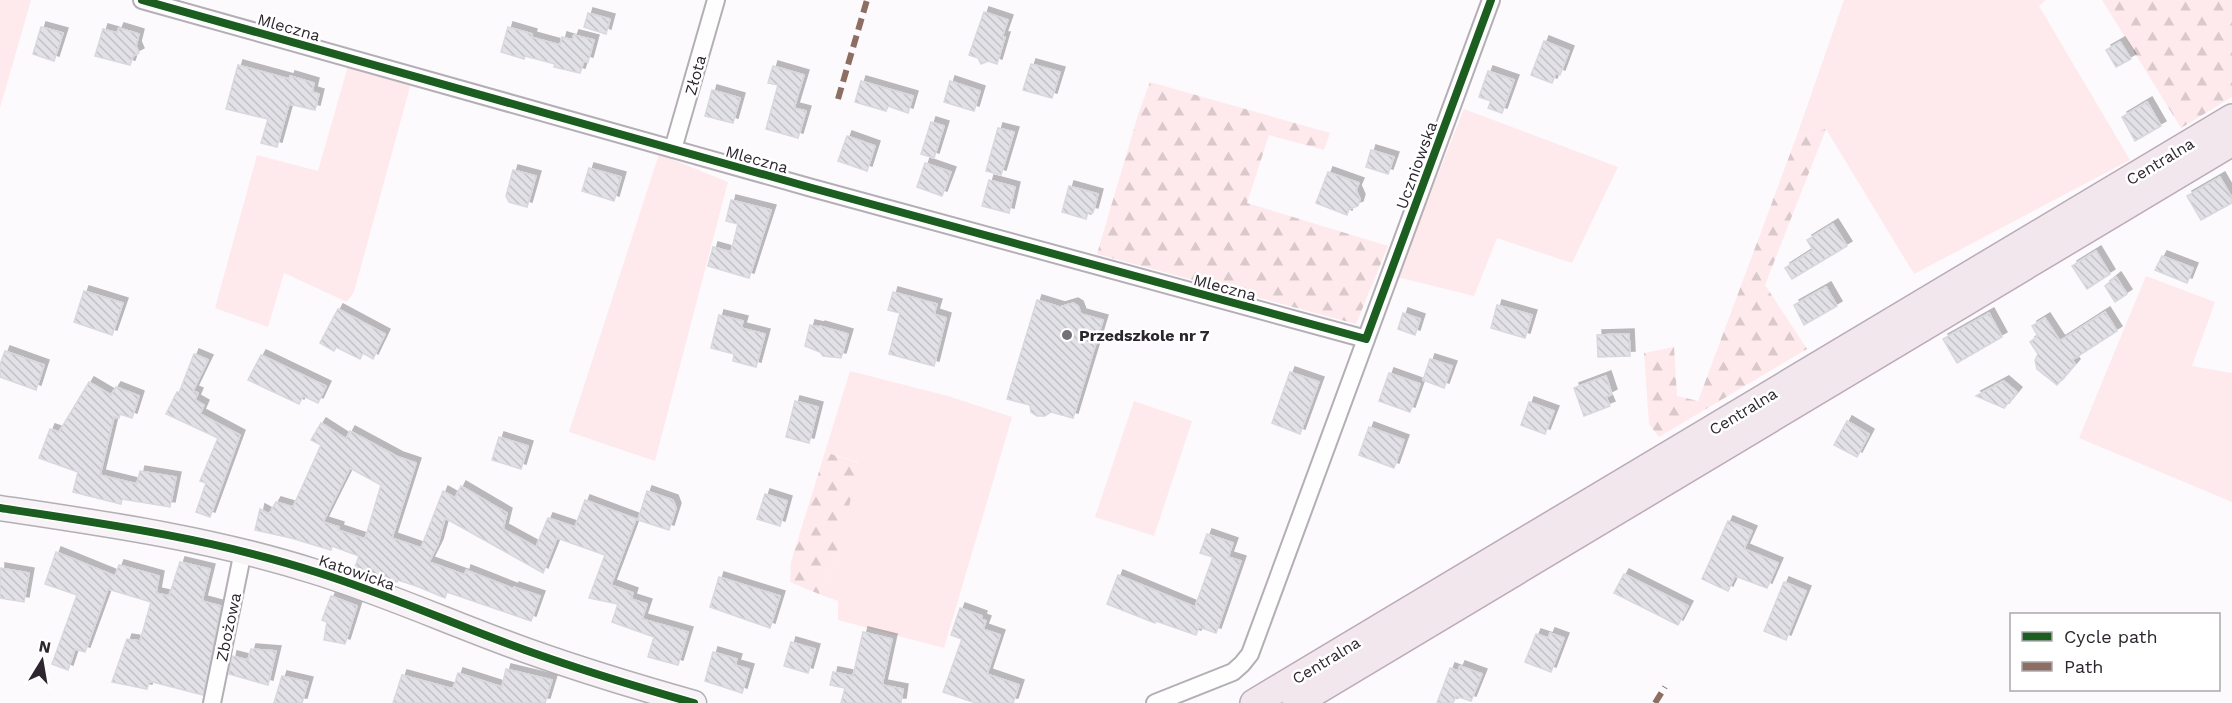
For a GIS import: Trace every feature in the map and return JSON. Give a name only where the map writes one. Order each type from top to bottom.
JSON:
[{"type":"main road","name":"Centralna","points":[[1254,703],[2232,118]]},
{"type":"main road","name":"Centralna","points":[[1296,703],[2232,142]]},
{"type":"street","name":"Mleczna","points":[[142,0],[673,150],[1365,339]]},
{"type":"street","name":"Złota","points":[[673,150],[716,0]]},
{"type":"street","name":"Uczniowska","points":[[1155,703],[1233,672],[1250,654],[1491,0]]},
{"type":"street","name":"Katowicka","points":[[0,508],[161,532],[315,571],[381,594],[524,650],[622,683],[694,703]]},
{"type":"street","name":"Zbożowa","points":[[212,703],[243,551]]},
{"type":"green space","points":[[0,0],[31,0],[0,108]]},
{"type":"green space","points":[[1844,0],[2046,0],[2039,6],[2130,160],[1914,274],[1826,129],[1796,138]]},
{"type":"green space","points":[[2102,0],[2232,0],[2232,97],[2181,128]]},
{"type":"green space","points":[[348,66],[411,83],[354,292],[347,302],[284,273],[268,327],[215,308],[257,155],[318,171]]},
{"type":"green space","points":[[1150,82],[1330,133],[1324,150],[1269,135],[1247,203],[1388,246],[1356,324],[1097,254]]},
{"type":"green space","points":[[1464,109],[1618,167],[1572,263],[1497,238],[1474,296],[1397,277]]},
{"type":"green space","points":[[1826,129],[1765,285],[1807,349],[1659,437],[1649,424],[1644,353],[1674,347],[1677,396],[1698,401],[1796,138]]},
{"type":"green space","points":[[659,154],[728,182],[655,461],[569,432]]},
{"type":"green space","points":[[2146,276],[2215,302],[2192,366],[2232,373],[2232,502],[2079,438]]},
{"type":"green space","points":[[850,371],[948,396],[1012,417],[944,648],[838,620],[838,601],[819,594],[837,559],[858,462],[825,452]]},
{"type":"green space","points":[[1134,401],[1192,421],[1154,536],[1095,517]]},
{"type":"green space","points":[[825,452],[859,463],[837,559],[819,594],[790,582],[791,562]]},
{"type":"building","points":[[984,12],[1008,20],[997,64],[988,61],[981,64],[978,58],[969,55]]},
{"type":"building","points":[[588,13],[610,19],[606,34],[584,27]]},
{"type":"building","points":[[41,27],[63,33],[54,61],[33,54]]},
{"type":"building","points":[[508,27],[532,34],[531,37],[560,45],[562,37],[572,40],[574,35],[594,40],[588,62],[584,61],[580,73],[554,67],[555,64],[525,56],[524,59],[501,52]]},
{"type":"building","points":[[119,28],[139,34],[136,46],[139,53],[133,56],[130,65],[95,56],[103,29],[117,33]]},
{"type":"building","points":[[1544,41],[1569,51],[1560,75],[1556,73],[1552,83],[1531,75]]},
{"type":"building","points":[[2120,42],[2131,59],[2116,67],[2106,50]]},
{"type":"building","points":[[1031,64],[1060,72],[1052,98],[1023,90]]},
{"type":"building","points":[[238,65],[289,79],[290,76],[314,83],[312,92],[319,94],[315,110],[289,104],[277,147],[261,143],[268,119],[226,109]]},
{"type":"building","points":[[773,66],[804,75],[794,108],[806,111],[798,138],[766,129],[778,85],[768,83]]},
{"type":"building","points":[[1488,71],[1514,80],[1502,113],[1488,108],[1491,101],[1479,97]]},
{"type":"building","points":[[861,81],[913,96],[908,113],[888,106],[886,111],[855,102]]},
{"type":"building","points":[[950,81],[980,91],[974,111],[944,102]]},
{"type":"building","points":[[712,90],[740,98],[733,123],[705,116]]},
{"type":"building","points":[[2147,102],[2161,126],[2135,141],[2122,117]]},
{"type":"building","points":[[931,122],[944,126],[934,158],[921,154]]},
{"type":"building","points":[[998,128],[1014,132],[1001,175],[986,171]]},
{"type":"building","points":[[847,136],[875,146],[867,171],[838,161]]},
{"type":"building","points":[[1371,150],[1394,157],[1388,174],[1366,167]]},
{"type":"building","points":[[925,163],[951,172],[942,196],[917,187]]},
{"type":"building","points":[[589,168],[621,177],[614,201],[582,191]]},
{"type":"building","points":[[513,170],[536,176],[527,207],[509,202],[506,196]]},
{"type":"building","points":[[1328,172],[1359,183],[1356,190],[1360,199],[1358,206],[1349,209],[1347,215],[1316,203]]},
{"type":"building","points":[[2220,177],[2232,198],[2232,203],[2201,220],[2187,196]]},
{"type":"building","points":[[989,180],[1015,187],[1009,213],[982,206]]},
{"type":"building","points":[[1069,186],[1098,194],[1093,213],[1088,212],[1086,219],[1062,212]]},
{"type":"building","points":[[731,200],[771,210],[749,278],[708,266],[713,247],[731,252],[738,224],[726,221]]},
{"type":"building","points":[[1833,224],[1847,246],[1792,279],[1785,268],[1813,250],[1807,240]]},
{"type":"building","points":[[2096,251],[2110,274],[2087,289],[2072,266]]},
{"type":"building","points":[[2162,256],[2193,268],[2187,283],[2155,270]]},
{"type":"building","points":[[2116,277],[2127,294],[2115,302],[2105,286]]},
{"type":"building","points":[[1826,287],[1837,306],[1804,325],[1794,305]]},
{"type":"building","points":[[84,291],[123,303],[112,335],[74,322]]},
{"type":"building","points":[[893,292],[937,304],[934,314],[946,318],[934,366],[889,354],[900,313],[888,310]]},
{"type":"building","points":[[1037,300],[1060,307],[1073,303],[1078,306],[1081,314],[1103,320],[1073,418],[1051,412],[1045,416],[1037,416],[1031,412],[1030,405],[1007,399]]},
{"type":"building","points":[[1497,305],[1532,315],[1525,338],[1491,328]]},
{"type":"building","points":[[338,309],[385,334],[373,359],[363,353],[360,359],[336,347],[334,351],[320,343]]},
{"type":"building","points":[[2105,312],[2117,331],[2072,360],[2075,364],[2057,385],[2037,369],[2035,360],[2038,354],[2030,342],[2038,336],[2032,326],[2045,318],[2060,341]]},
{"type":"building","points":[[1403,313],[1420,319],[1415,335],[1398,329]]},
{"type":"building","points":[[1989,313],[2002,337],[1957,363],[1943,339]]},
{"type":"building","points":[[719,315],[743,321],[741,328],[765,334],[756,367],[733,361],[734,354],[711,348]]},
{"type":"building","points":[[810,325],[848,334],[841,358],[823,356],[820,352],[805,346]]},
{"type":"building","points":[[1629,334],[1630,356],[1598,357],[1597,335]]},
{"type":"building","points":[[5,351],[44,365],[36,390],[0,377],[0,365]]},
{"type":"building","points":[[194,354],[208,360],[193,391],[198,393],[195,400],[204,405],[200,414],[240,435],[210,517],[196,512],[206,483],[200,481],[218,438],[166,414],[177,392],[179,393]]},
{"type":"building","points":[[261,355],[326,386],[318,403],[303,396],[299,404],[248,380]]},
{"type":"building","points":[[1430,359],[1452,366],[1444,388],[1423,380]]},
{"type":"building","points":[[1290,372],[1319,382],[1300,434],[1272,423]]},
{"type":"building","points":[[1389,373],[1420,384],[1410,412],[1379,401]]},
{"type":"building","points":[[1606,376],[1612,394],[1606,397],[1610,406],[1584,416],[1574,388]]},
{"type":"building","points":[[2004,381],[2017,392],[2004,408],[1976,396]]},
{"type":"building","points":[[89,382],[111,395],[116,387],[139,396],[132,418],[120,414],[119,418],[114,417],[100,475],[137,484],[140,471],[176,477],[170,507],[122,499],[121,504],[73,492],[78,472],[39,458],[50,429],[59,432]]},
{"type":"building","points":[[795,401],[818,407],[809,443],[786,437]]},
{"type":"building","points":[[1529,402],[1554,411],[1545,434],[1521,425]]},
{"type":"building","points":[[1847,421],[1869,434],[1857,457],[1834,445]]},
{"type":"building","points":[[321,423],[346,439],[350,431],[398,457],[416,463],[392,538],[421,548],[443,491],[455,498],[461,486],[507,513],[503,529],[536,547],[548,518],[575,527],[585,500],[636,519],[611,585],[633,593],[631,599],[647,604],[642,619],[688,632],[678,665],[648,657],[654,637],[612,622],[618,604],[589,598],[605,555],[557,538],[543,573],[445,518],[438,544],[429,562],[465,575],[466,570],[514,589],[514,587],[540,596],[531,621],[447,592],[445,598],[419,587],[355,567],[359,556],[332,546],[331,550],[255,530],[260,509],[269,514],[276,502],[293,507],[321,445],[311,440]],"holes":[[[350,468],[381,485],[365,539],[323,522]]]},
{"type":"building","points":[[1369,427],[1404,440],[1394,468],[1359,455]]},
{"type":"building","points":[[499,437],[528,446],[521,469],[492,460]]},
{"type":"building","points":[[647,491],[673,500],[676,508],[669,530],[638,520]]},
{"type":"building","points":[[765,494],[787,501],[780,526],[757,519]]},
{"type":"building","points":[[1728,521],[1752,531],[1744,549],[1778,563],[1767,588],[1735,576],[1728,591],[1702,579]]},
{"type":"building","points":[[1207,534],[1233,543],[1228,557],[1241,561],[1216,633],[1199,627],[1196,635],[1156,621],[1155,623],[1107,604],[1118,575],[1195,607],[1213,557],[1200,553]]},
{"type":"building","points":[[56,552],[115,576],[119,565],[159,576],[156,593],[169,596],[180,562],[210,569],[202,601],[221,606],[203,695],[149,681],[147,689],[112,682],[127,639],[140,641],[151,602],[108,589],[85,652],[75,649],[68,670],[52,664],[77,595],[45,584]]},
{"type":"building","points":[[0,568],[29,573],[24,602],[0,598]]},
{"type":"building","points":[[1624,574],[1688,606],[1678,625],[1614,593]]},
{"type":"building","points":[[719,577],[780,596],[770,628],[710,607]]},
{"type":"building","points":[[1784,582],[1806,591],[1786,640],[1764,631]]},
{"type":"building","points":[[331,596],[357,606],[345,644],[324,640],[327,622],[322,620]]},
{"type":"building","points":[[960,608],[982,616],[981,619],[986,621],[983,629],[1000,635],[987,674],[1019,685],[1013,703],[976,703],[943,692],[962,639],[951,635]]},
{"type":"building","points":[[863,632],[892,639],[882,685],[903,689],[901,703],[841,703],[845,688],[830,685],[833,672],[853,676]]},
{"type":"building","points":[[1550,633],[1564,638],[1551,672],[1525,662],[1536,634],[1548,638]]},
{"type":"building","points":[[791,642],[815,649],[808,673],[784,666]]},
{"type":"building","points":[[251,649],[276,651],[268,685],[229,674],[232,656],[248,660]]},
{"type":"building","points":[[713,652],[737,659],[735,665],[749,669],[742,693],[705,681]]},
{"type":"building","points":[[1460,666],[1482,674],[1471,701],[1456,696],[1453,703],[1437,703],[1450,668],[1458,671]]},
{"type":"building","points":[[506,669],[552,680],[545,703],[393,703],[402,675],[453,689],[458,673],[502,687]]},
{"type":"building","points":[[282,676],[308,682],[302,703],[274,703]]},
{"type":"marked path","points":[[838,99],[867,0]]},
{"type":"marked path","points":[[1655,703],[1665,687]]},
{"type":"cycle path","points":[[142,0],[812,188],[1366,339],[1491,0]]},
{"type":"cycle path","points":[[0,508],[199,541],[277,560],[369,590],[546,657],[694,703]]},
{"type":"place","name":"Przedszkole nr 7","points":[[1067,335]]}]
